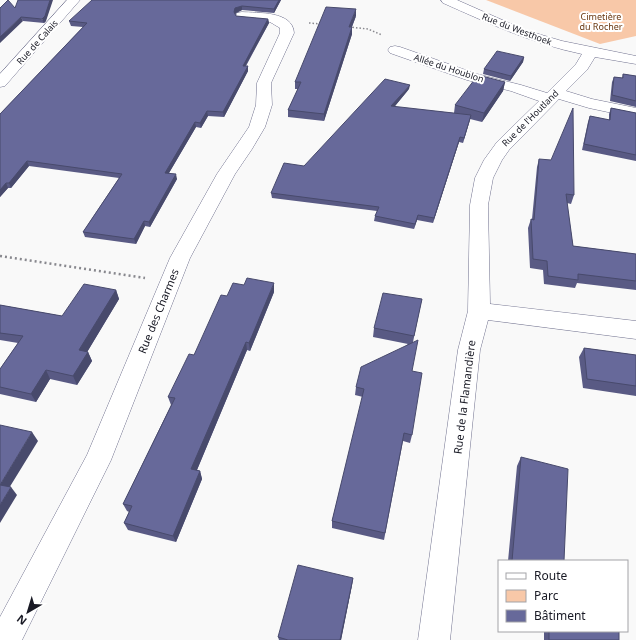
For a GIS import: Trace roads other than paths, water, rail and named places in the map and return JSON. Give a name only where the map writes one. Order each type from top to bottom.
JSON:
[{"type":"street","name":"Rue de Calais","points":[[0,83],[74,0]]},
{"type":"street","name":"Rue du Westhoek","points":[[447,0],[530,36],[559,45],[636,60]]},
{"type":"street","name":"Rue des Charmes","points":[[5,640],[98,460],[169,282],[188,241],[226,174],[244,149],[257,127],[264,105],[264,83],[287,33],[286,25],[272,19],[242,16]]},
{"type":"street","name":"Allée du Houblon","points":[[394,50],[472,77],[516,88],[636,113]]},
{"type":"street","name":"Rue de l'Houtland","points":[[479,311],[479,205],[484,178],[492,160],[502,146],[582,67],[590,52]]},
{"type":"street","points":[[479,311],[636,330]]},
{"type":"street","name":"Rue de la Flamandière","points":[[434,640],[469,350],[479,311]]},
{"type":"park label","name":"Cimetière du Rocher","points":[[601,22]]}]
